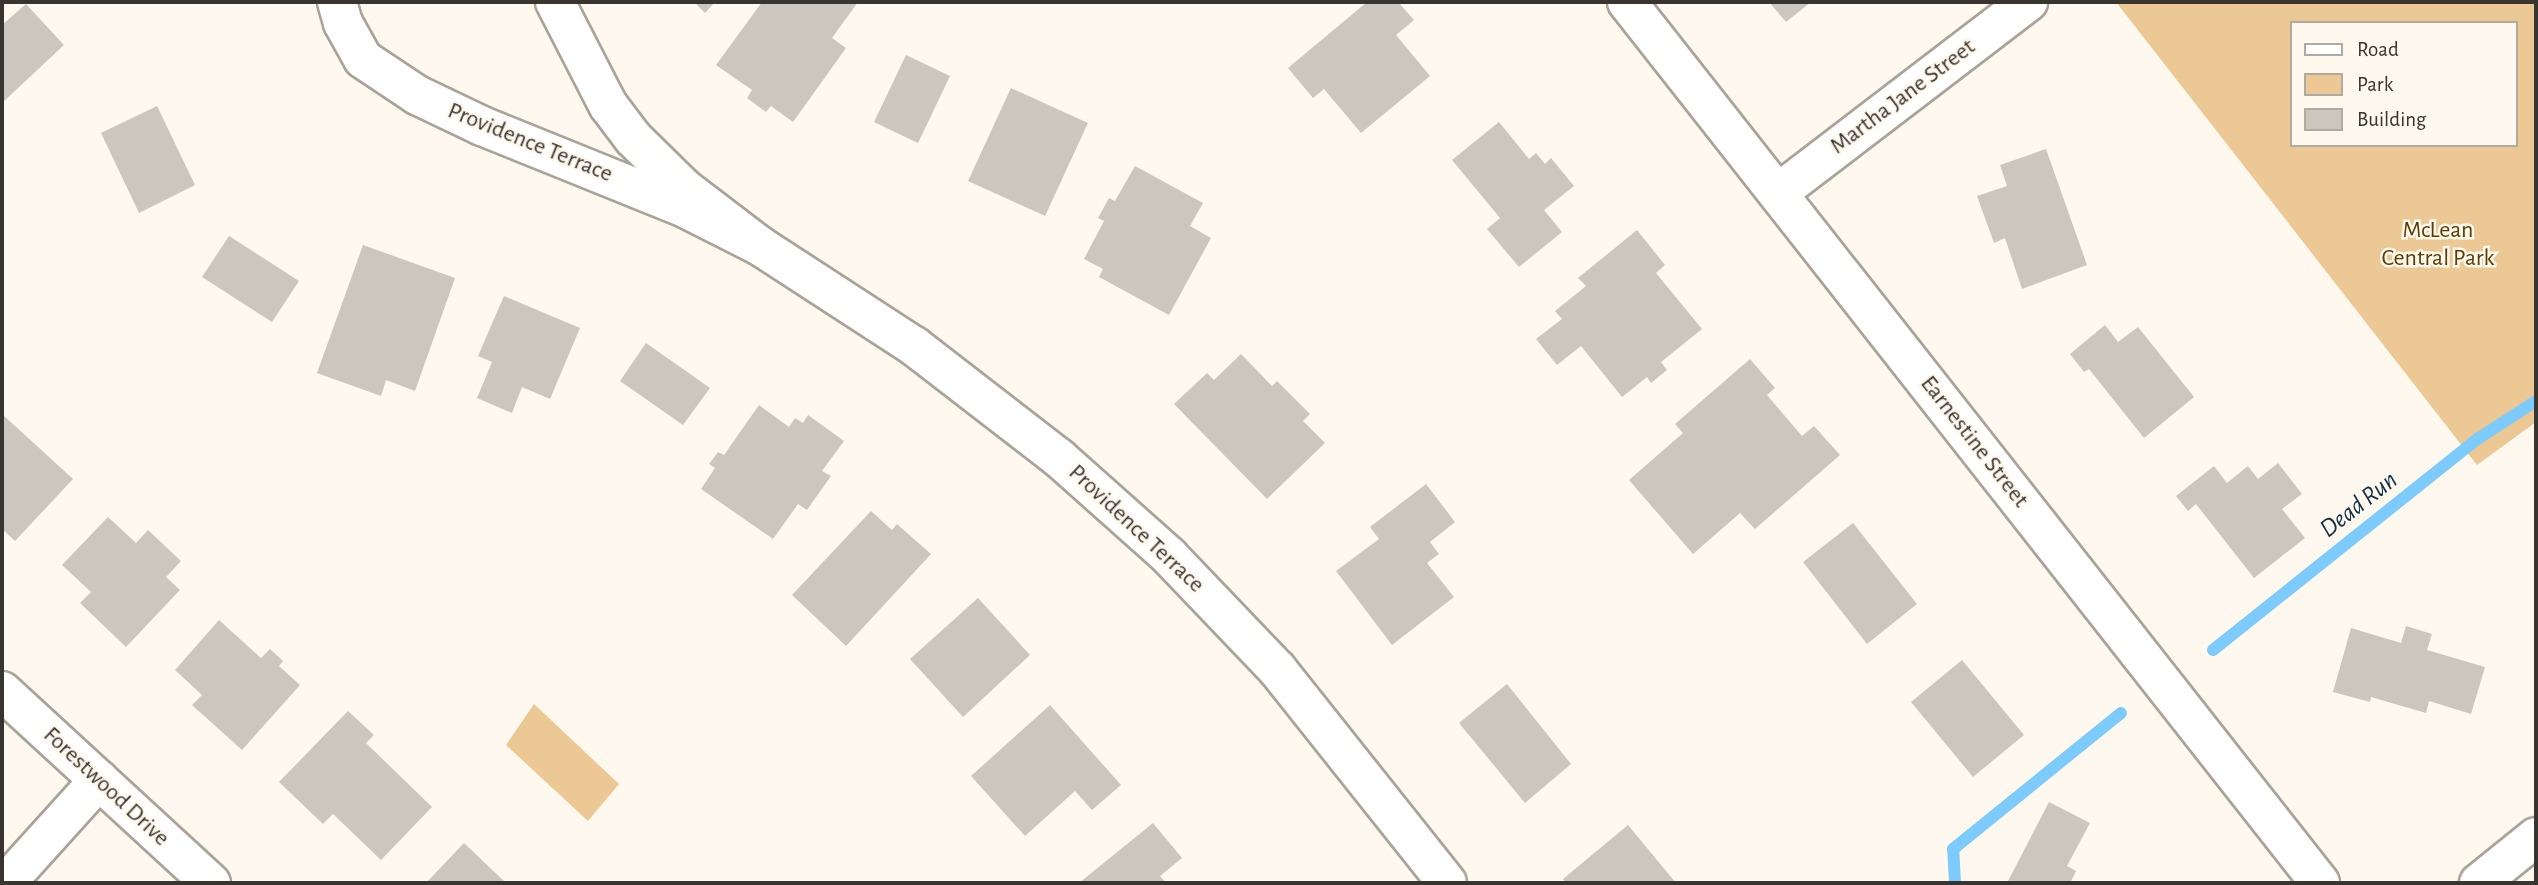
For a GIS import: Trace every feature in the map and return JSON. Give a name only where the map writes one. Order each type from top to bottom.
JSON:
[{"type":"street","name":"Providence Terrace","points":[[337,2],[342,23],[363,58],[417,95],[482,126],[687,209],[760,246]]},
{"type":"street","name":"Providence Terrace","points":[[555,2],[608,105],[634,138],[684,187],[760,246],[914,346],[1059,458],[1169,556],[1278,669],[1447,883]]},
{"type":"street","name":"Earnestine Street","points":[[1627,2],[2320,883]]},
{"type":"street","name":"Martha Jane Street","points":[[1778,193],[2028,2]]},
{"type":"street","name":"Forestwood Drive","points":[[2,691],[211,883]]},
{"type":"street","points":[[6,883],[99,780]]},
{"type":"street","points":[[2479,883],[2536,837]]},
{"type":"green space","name":"McLean Central Park","points":[[2116,2],[2536,2],[2536,422],[2477,465]]},
{"type":"green space","points":[[534,704],[619,784],[588,821],[506,745]]},
{"type":"building","points":[[694,2],[715,2],[705,13]]},
{"type":"building","points":[[762,2],[858,2],[832,38],[846,48],[793,122],[771,106],[766,112],[747,98],[752,90],[716,65]]},
{"type":"building","points":[[1367,2],[1398,2],[1414,20],[1396,35],[1430,76],[1361,133],[1324,89],[1313,98],[1288,68]]},
{"type":"building","points":[[1769,2],[1811,2],[1786,22]]},
{"type":"building","points":[[26,4],[64,45],[2,103],[2,25]]},
{"type":"building","points":[[906,55],[950,76],[918,143],[874,122]]},
{"type":"building","points":[[1011,88],[1088,123],[1045,216],[968,181]]},
{"type":"building","points":[[157,106],[195,185],[139,213],[101,133]]},
{"type":"building","points":[[1499,122],[1529,159],[1536,153],[1545,164],[1551,158],[1574,186],[1544,210],[1562,232],[1519,267],[1487,229],[1500,218],[1452,160]]},
{"type":"building","points":[[2046,149],[2087,265],[2022,289],[2005,238],[1994,243],[1977,196],[2007,186],[2000,165]]},
{"type":"building","points":[[1135,166],[1203,203],[1190,226],[1211,238],[1169,315],[1099,277],[1103,269],[1084,259],[1104,221],[1098,218],[1109,198],[1115,201]]},
{"type":"building","points":[[1637,230],[1665,265],[1656,273],[1702,329],[1661,362],[1667,370],[1651,383],[1647,377],[1622,397],[1581,346],[1557,365],[1536,339],[1562,319],[1555,311],[1586,286],[1578,278]]},
{"type":"building","points":[[229,236],[299,281],[272,322],[202,277]]},
{"type":"building","points":[[363,245],[455,278],[415,391],[386,380],[381,396],[317,373]]},
{"type":"building","points":[[504,296],[580,328],[550,399],[522,387],[512,413],[477,398],[492,362],[478,356]]},
{"type":"building","points":[[2105,325],[2118,342],[2138,327],[2194,397],[2144,438],[2089,369],[2084,372],[2070,354]]},
{"type":"building","points":[[646,343],[710,388],[683,425],[620,381]]},
{"type":"building","points":[[1241,354],[1272,386],[1277,381],[1310,414],[1303,421],[1325,443],[1267,499],[1174,404],[1207,373],[1214,380]]},
{"type":"building","points":[[1750,359],[1775,388],[1767,395],[1802,436],[1814,426],[1840,455],[1755,529],[1740,513],[1693,554],[1629,480],[1683,433],[1675,424]]},
{"type":"building","points":[[759,405],[789,427],[795,418],[803,423],[808,415],[844,441],[822,471],[831,476],[807,510],[798,504],[773,539],[701,489],[715,468],[709,464],[718,452],[724,455]]},
{"type":"building","points":[[2,414],[73,479],[15,541],[2,529]]},
{"type":"building","points":[[2278,463],[2302,494],[2282,509],[2305,538],[2254,578],[2196,504],[2188,511],[2176,496],[2214,466],[2227,483],[2248,466],[2258,479]]},
{"type":"building","points":[[1426,484],[1455,522],[1430,542],[1439,554],[1427,563],[1454,597],[1392,645],[1336,571],[1379,539],[1370,527]]},
{"type":"building","points":[[871,511],[892,530],[897,524],[931,554],[846,646],[792,595]]},
{"type":"building","points":[[108,517],[136,543],[148,530],[181,561],[166,577],[180,590],[126,647],[80,603],[91,592],[62,565]]},
{"type":"building","points":[[1853,523],[1917,604],[1867,644],[1803,562]]},
{"type":"building","points":[[978,598],[1030,655],[963,717],[910,659]]},
{"type":"building","points":[[219,620],[261,658],[270,649],[283,661],[279,666],[300,685],[242,750],[192,705],[202,695],[175,670]]},
{"type":"building","points":[[2406,626],[2432,634],[2427,650],[2485,667],[2471,714],[2429,701],[2426,713],[2371,697],[2370,702],[2333,692],[2351,628],[2401,643]]},
{"type":"building","points":[[1962,660],[2024,735],[1973,777],[1911,702]]},
{"type":"building","points":[[1507,684],[1571,764],[1525,803],[1459,723]]},
{"type":"building","points":[[1050,705],[1121,785],[1092,810],[1075,791],[1025,836],[971,776]]},
{"type":"building","points":[[348,711],[374,735],[366,743],[432,807],[381,860],[333,814],[323,824],[279,782]]},
{"type":"building","points":[[2049,802],[2090,823],[2067,866],[2076,871],[2070,883],[2007,883]]},
{"type":"building","points":[[1153,823],[1182,858],[1160,876],[1166,883],[1079,883]]},
{"type":"building","points":[[1628,825],[1676,883],[1566,883],[1563,879]]},
{"type":"building","points":[[464,843],[506,883],[426,883]]},
{"type":"waterway","name":"Dead Run","points":[[2213,650],[2479,438],[2536,401]]},
{"type":"waterway","name":"Dead Run","points":[[1955,883],[1953,849],[2121,713]]}]
